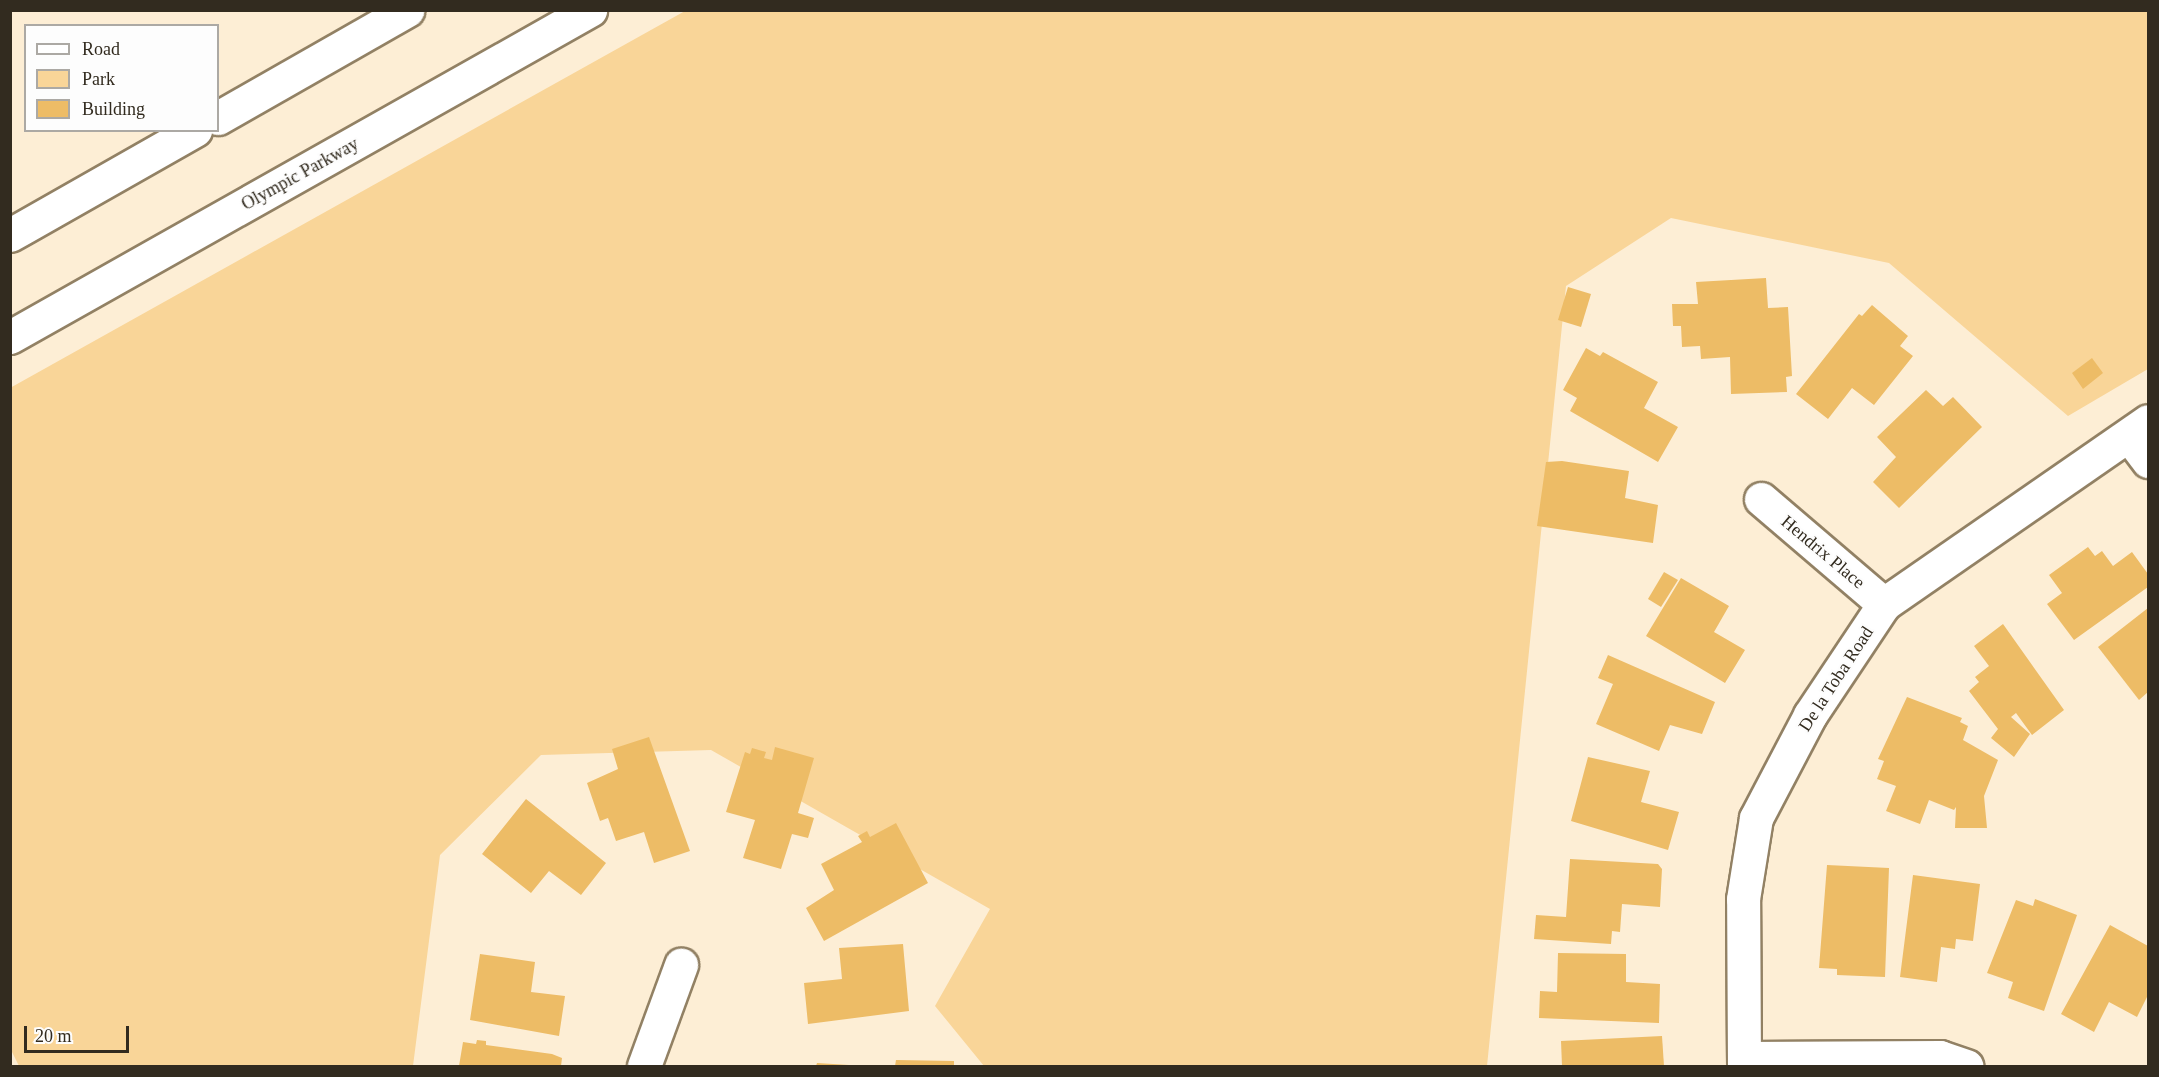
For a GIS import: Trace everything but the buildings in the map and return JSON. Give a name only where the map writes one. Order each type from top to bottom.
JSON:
[{"type":"street","points":[[219,117],[407,10]]},
{"type":"street","name":"Olympic Parkway","points":[[10,337],[591,10]]},
{"type":"street","points":[[10,235],[191,132]]},
{"type":"street","name":"De la Toba Road","points":[[1744,1062],[1743,898],[1756,818],[1810,715],[1884,604],[2142,440]]},
{"type":"street","name":"Hendrix Place","points":[[1761,500],[1884,604]]},
{"type":"street","points":[[644,1066],[681,964]]},
{"type":"street","points":[[1744,1062],[1940,1058],[1966,1066]]},
{"type":"green space","points":[[685,11],[2148,11],[2148,369],[2068,416],[1889,263],[1671,218],[1566,286],[1487,1066],[984,1066],[935,1006],[990,909],[711,750],[541,755],[440,855],[413,1066],[19,1066],[10,1048],[10,388]]}]
